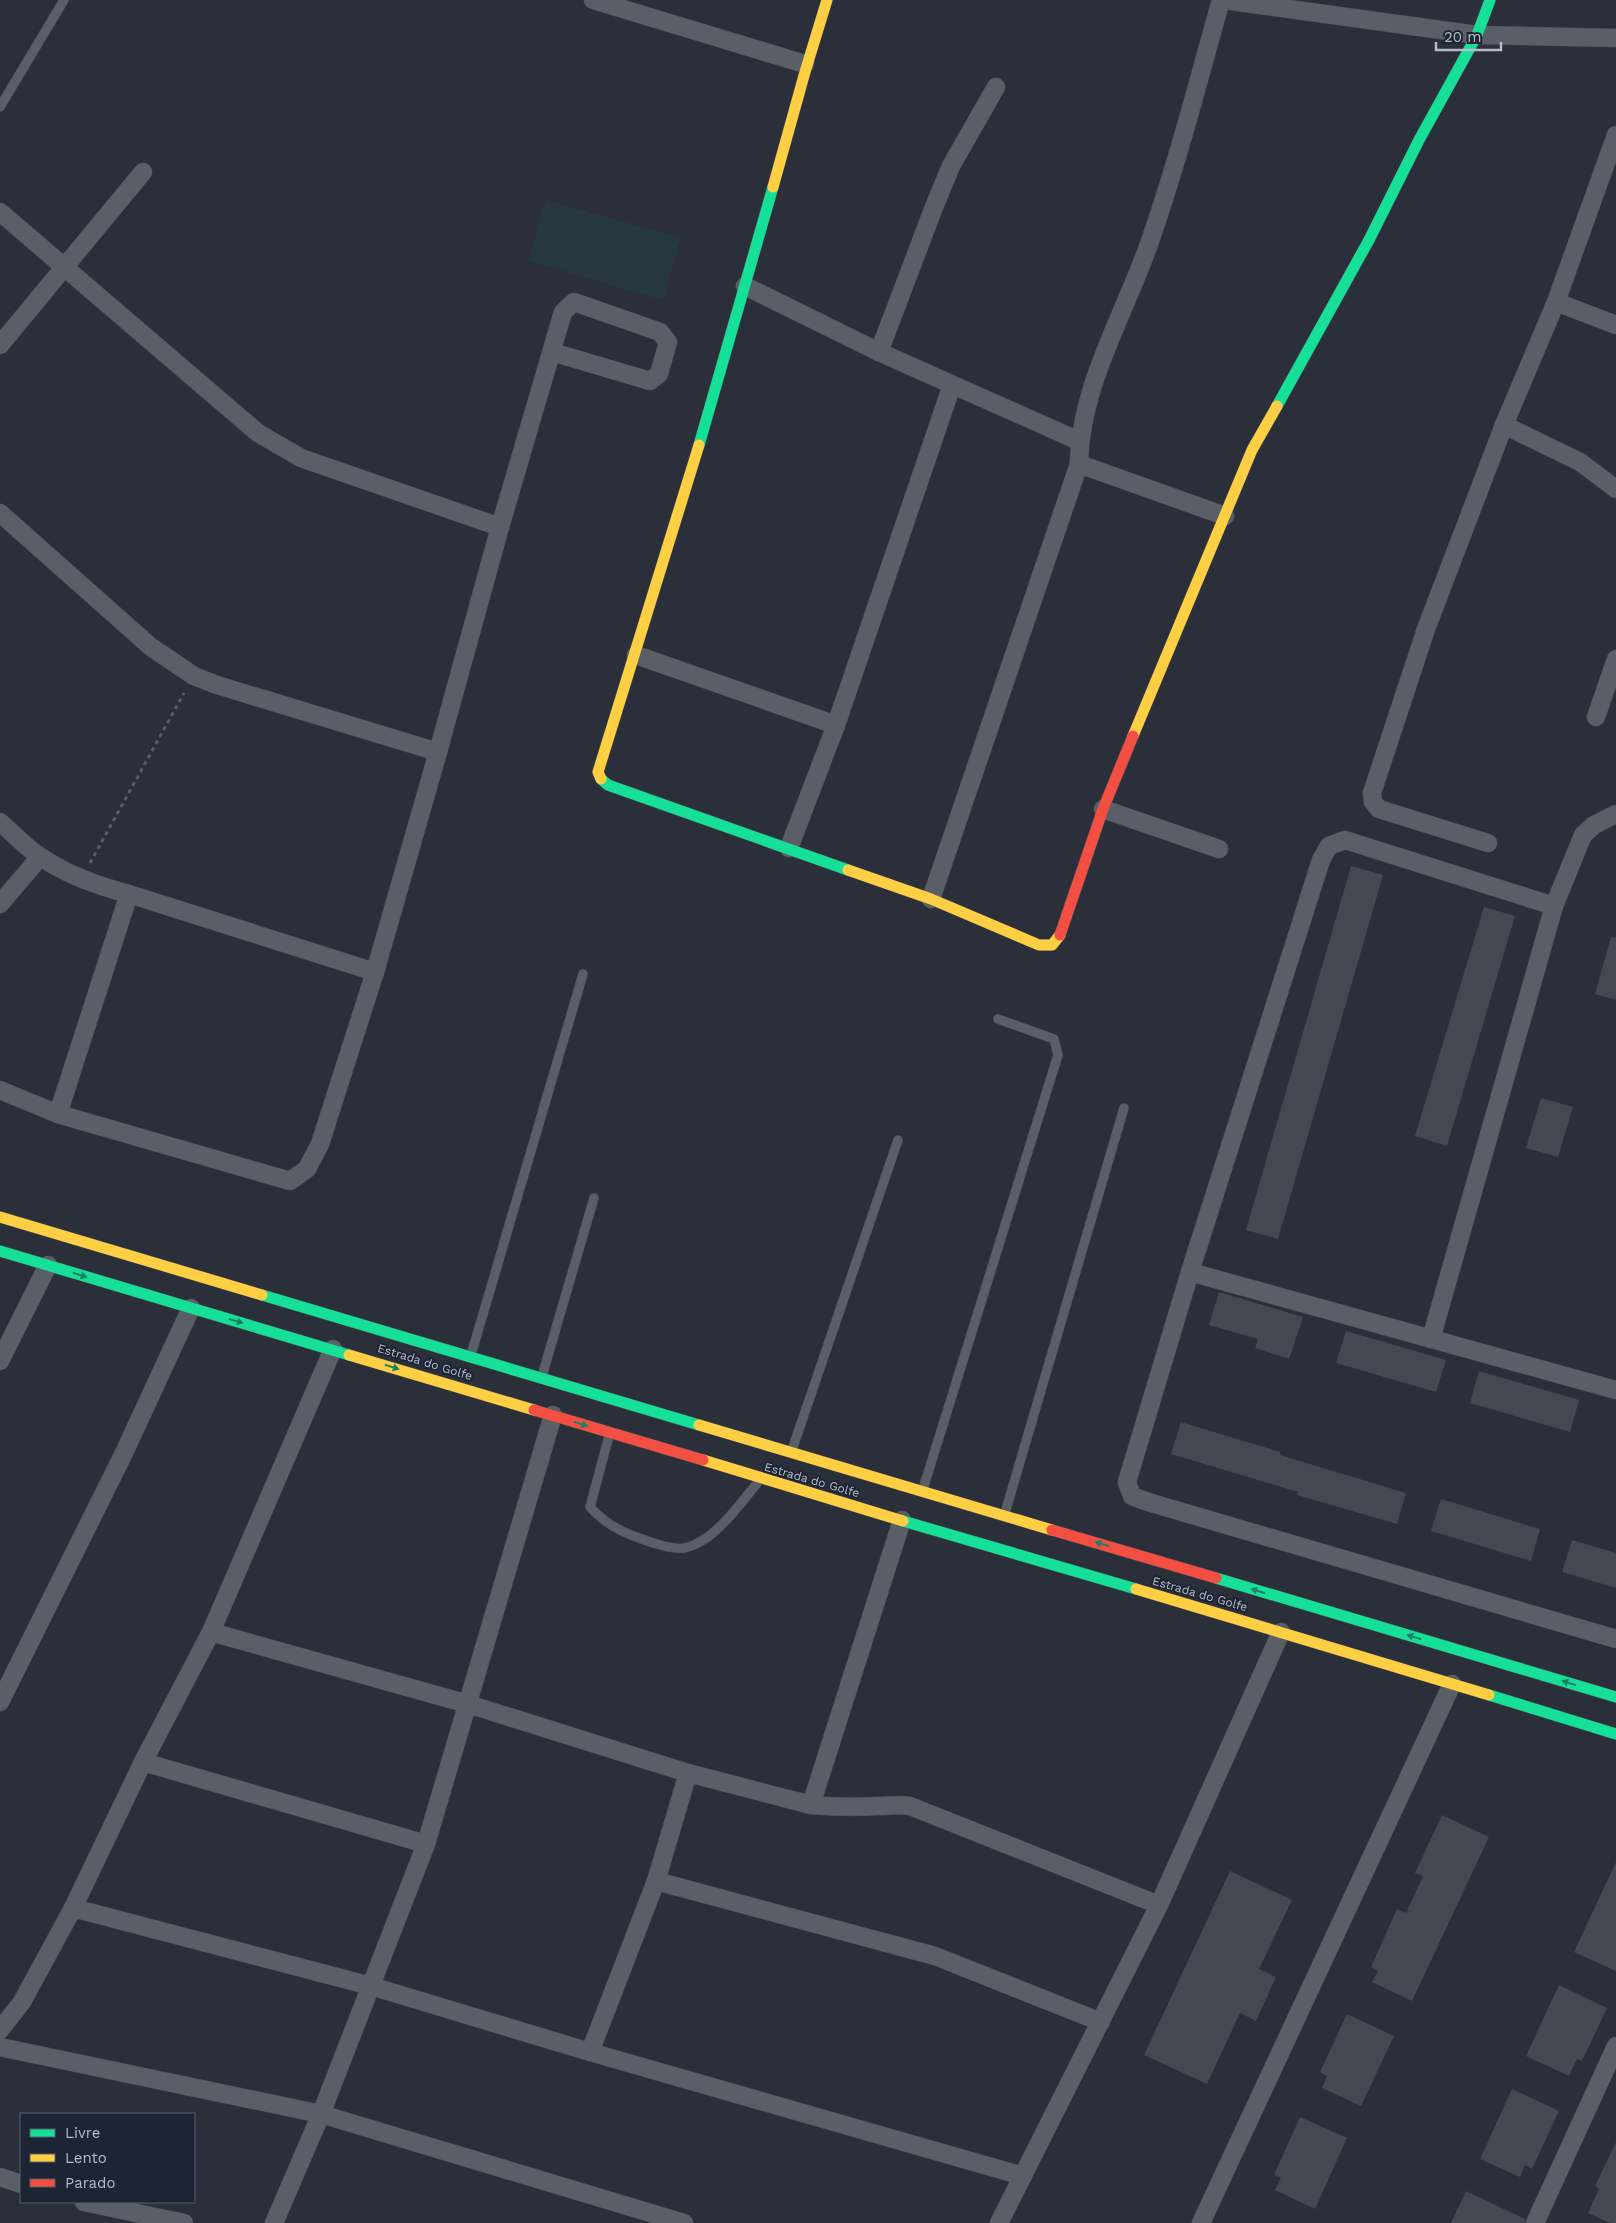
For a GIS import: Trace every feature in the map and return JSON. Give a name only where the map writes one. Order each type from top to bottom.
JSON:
[{"type":"main road","points":[[827,0],[805,64],[745,286],[636,655],[598,772],[601,780],[608,785],[932,899],[1039,945],[1052,945],[1060,937],[1103,809],[1252,450],[1369,240],[1419,140],[1477,35],[1490,0]]},
{"type":"main road","name":"Estrada do Golfe","points":[[0,1217],[1616,1697]]},
{"type":"main road","name":"Estrada do Golfe","points":[[0,1251],[740,1471],[760,1479],[1281,1632],[1616,1734]]},
{"type":"street","points":[[592,0],[805,64]]},
{"type":"street","points":[[932,899],[1080,464],[1080,441],[1095,380],[1164,200],[1222,0],[1477,35],[1616,38]]},
{"type":"street","points":[[879,352],[937,198],[951,166],[996,87]]},
{"type":"street","points":[[1488,843],[1379,809],[1373,802],[1372,793],[1426,629],[1504,425],[1556,302],[1616,135]]},
{"type":"street","points":[[0,345],[143,172]]},
{"type":"street","points":[[0,212],[258,433],[276,445],[301,458],[500,527]]},
{"type":"street","points":[[745,286],[879,352],[1080,441]]},
{"type":"street","points":[[0,1090],[58,1114],[290,1181],[307,1169],[320,1144],[374,972],[563,312],[574,302],[660,332],[668,342],[660,374],[650,381],[552,352]]},
{"type":"street","points":[[1556,302],[1616,325]]},
{"type":"street","points":[[789,848],[836,724],[952,385]]},
{"type":"street","points":[[1504,425],[1580,462],[1616,489]]},
{"type":"street","points":[[1080,464],[1225,516]]},
{"type":"street","points":[[0,513],[151,647],[194,676],[216,685],[438,752]]},
{"type":"street","points":[[636,655],[836,724]]},
{"type":"street","points":[[1596,717],[1616,659]]},
{"type":"street","points":[[1103,809],[1219,849]]},
{"type":"street","points":[[1431,1339],[1554,906],[1584,835],[1594,825],[1616,814]]},
{"type":"street","points":[[0,822],[40,857],[104,888],[129,894],[374,972]]},
{"type":"street","points":[[1554,906],[1344,840],[1329,846],[1321,860],[1190,1272],[1127,1482],[1132,1496],[1148,1502],[1616,1639]]},
{"type":"street","points":[[0,904],[40,857]]},
{"type":"street","points":[[58,1114],[129,894]]},
{"type":"street","points":[[0,1361],[48,1265]]},
{"type":"street","points":[[1190,1272],[1616,1390]]},
{"type":"street","points":[[0,1702],[123,1456],[191,1308]]},
{"type":"street","points":[[0,2030],[22,2002],[73,1908],[143,1762],[210,1632],[333,1349]]},
{"type":"street","points":[[274,2223],[321,2114],[426,1844],[553,1415]]},
{"type":"street","points":[[811,1805],[902,1520]]},
{"type":"street","points":[[210,1632],[468,1704],[688,1772],[811,1805],[882,1806],[895,1803],[910,1806],[1159,1905]]},
{"type":"street","points":[[999,2223],[1159,1905],[1281,1632]]},
{"type":"street","points":[[1201,2223],[1452,1684]]},
{"type":"street","points":[[143,1762],[426,1844]]},
{"type":"street","points":[[590,2052],[656,1881],[688,1772]]},
{"type":"street","points":[[656,1881],[935,1956],[1101,2022]]},
{"type":"street","points":[[73,1908],[371,1986],[590,2052],[1024,2176]]},
{"type":"street","points":[[1535,2223],[1616,2046]]},
{"type":"street","points":[[0,2047],[321,2114],[684,2223]]},
{"type":"street","points":[[0,2177],[20,2184]]},
{"type":"street","points":[[89,2203],[184,2223]]},
{"type":"lane","points":[[0,108],[64,0]]},
{"type":"lane","points":[[470,1358],[584,974]]},
{"type":"lane","points":[[922,1491],[1058,1056],[1054,1039],[998,1019]]},
{"type":"lane","points":[[1004,1515],[1124,1108]]},
{"type":"lane","points":[[791,1452],[898,1140]]},
{"type":"lane","points":[[541,1378],[594,1198]]},
{"type":"lane","points":[[610,1433],[590,1507],[623,1532],[653,1543],[683,1549],[705,1539],[727,1520],[760,1479]]},
{"type":"path","points":[[82,878],[194,676]]},
{"type":"shaded area","points":[[546,200],[681,238],[663,300],[528,261]]},
{"type":"building","points":[[1351,866],[1383,875],[1278,1239],[1246,1230]]},
{"type":"building","points":[[1484,907],[1515,916],[1447,1146],[1415,1136]]},
{"type":"building","points":[[1611,937],[1616,938],[1616,1000],[1595,994]]},
{"type":"building","points":[[1541,1098],[1573,1107],[1558,1157],[1526,1148]]},
{"type":"building","points":[[1219,1292],[1303,1317],[1289,1359],[1255,1348],[1258,1339],[1209,1325]]},
{"type":"building","points":[[1346,1331],[1446,1360],[1436,1392],[1336,1363]]},
{"type":"building","points":[[1479,1371],[1579,1400],[1570,1432],[1470,1403]]},
{"type":"building","points":[[1181,1422],[1280,1452],[1280,1455],[1406,1493],[1397,1524],[1297,1495],[1298,1492],[1171,1454]]},
{"type":"building","points":[[1441,1499],[1540,1529],[1531,1561],[1431,1531]]},
{"type":"building","points":[[1572,1540],[1616,1553],[1616,1588],[1562,1572]]},
{"type":"building","points":[[1442,1815],[1489,1837],[1412,2001],[1372,1982],[1378,1971],[1371,1967],[1397,1909],[1406,1913],[1423,1876],[1415,1873]]},
{"type":"building","points":[[1616,1862],[1616,1971],[1574,1952]]},
{"type":"building","points":[[1230,1871],[1292,1900],[1259,1969],[1276,1977],[1256,2021],[1240,2013],[1207,2084],[1144,2055]]},
{"type":"building","points":[[1559,1985],[1607,2008],[1582,2061],[1577,2059],[1569,2076],[1526,2056]]},
{"type":"building","points":[[1347,2014],[1394,2036],[1361,2106],[1322,2088],[1327,2076],[1320,2072]]},
{"type":"building","points":[[1512,2089],[1559,2111],[1532,2169],[1525,2165],[1520,2177],[1480,2159]]},
{"type":"building","points":[[1300,2117],[1347,2138],[1315,2209],[1275,2190],[1281,2178],[1274,2175]]},
{"type":"building","points":[[1616,2142],[1616,2223],[1610,2223],[1588,2213],[1599,2189],[1595,2186]]},
{"type":"building","points":[[1466,2191],[1525,2219],[1525,2223],[1451,2223]]},
{"type":"traffic: fast","points":[[1277,406],[1369,240],[1419,140],[1477,35],[1490,0]]},
{"type":"traffic: fast","points":[[699,445],[773,187]]},
{"type":"traffic: fast","points":[[601,779],[608,785],[848,870]]},
{"type":"traffic: fast","points":[[0,1251],[349,1355]]},
{"type":"traffic: fast","points":[[262,1295],[699,1425]]},
{"type":"traffic: fast","points":[[903,1521],[1136,1589]]},
{"type":"traffic: fast","points":[[1216,1578],[1616,1697]]},
{"type":"traffic: fast","points":[[1489,1695],[1616,1734]]},
{"type":"traffic: slow","points":[[773,187],[827,0]]},
{"type":"traffic: slow","points":[[1133,736],[1252,450],[1277,406]]},
{"type":"traffic: slow","points":[[601,779],[598,772],[699,445]]},
{"type":"traffic: slow","points":[[848,870],[931,899],[1039,945],[1052,945],[1060,935]]},
{"type":"traffic: slow","points":[[0,1217],[262,1295]]},
{"type":"traffic: slow","points":[[349,1355],[534,1410]]},
{"type":"traffic: slow","points":[[699,1425],[1052,1530]]},
{"type":"traffic: slow","points":[[703,1460],[903,1521]]},
{"type":"traffic: slow","points":[[1136,1589],[1489,1695]]},
{"type":"traffic: jam","points":[[1060,935],[1103,809],[1133,736]]},
{"type":"traffic: jam","points":[[534,1410],[703,1460]]},
{"type":"traffic: jam","points":[[1052,1530],[1216,1578]]}]
